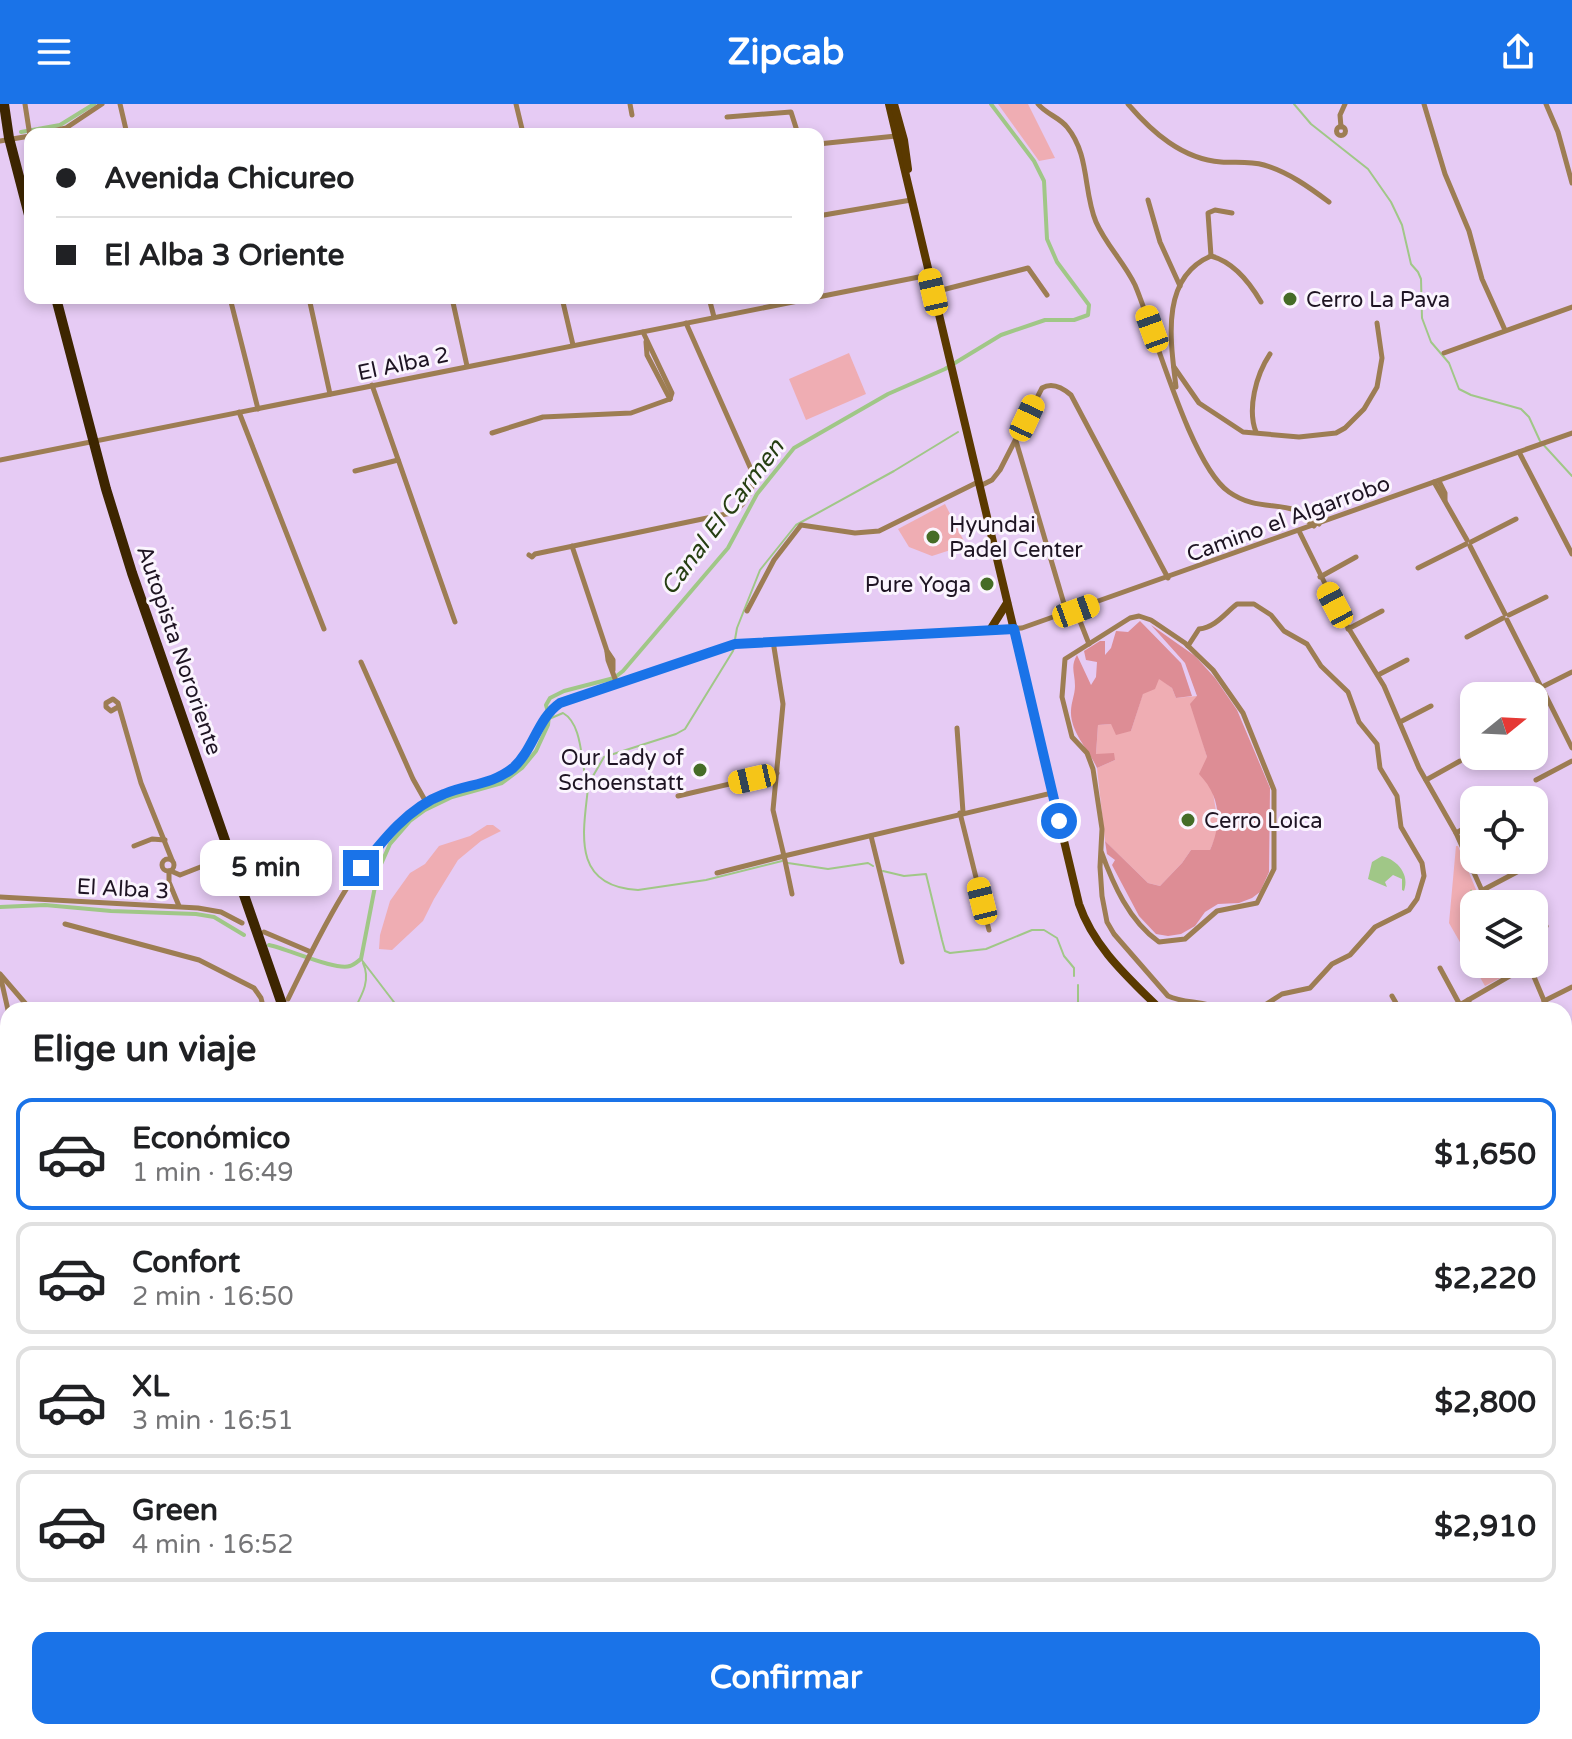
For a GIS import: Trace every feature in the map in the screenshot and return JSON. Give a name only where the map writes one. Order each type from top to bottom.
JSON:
[{"type":"highway","points":[[7,104],[11,142],[24,195]]},
{"type":"highway","points":[[11,142],[24,179]]},
{"type":"highway","name":"Autopista Nororiente","points":[[55,304],[88,434],[139,595],[282,1002]]},
{"type":"main road","points":[[891,104],[896,136],[1079,904],[1087,924],[1116,966],[1153,1002]]},
{"type":"main road","points":[[891,104],[906,149],[909,186]]},
{"type":"main road","points":[[996,627],[1007,602]]},
{"type":"street","points":[[25,104],[28,128]]},
{"type":"street","points":[[61,128],[71,125],[102,104]]},
{"type":"street","points":[[120,104],[126,128]]},
{"type":"street","points":[[516,104],[522,128]]},
{"type":"street","points":[[630,104],[632,115]]},
{"type":"street","points":[[1038,104],[1065,125],[1072,135],[1086,169],[1095,219],[1135,285],[1206,466],[1218,483],[1232,494],[1252,503],[1292,508],[1317,525]]},
{"type":"street","points":[[1128,104],[1151,129],[1177,149],[1218,162],[1266,165],[1296,179],[1329,202]]},
{"type":"street","points":[[1341,127],[1340,115],[1345,104]]},
{"type":"street","points":[[1424,104],[1445,174],[1462,211],[1482,279],[1505,330]]},
{"type":"street","points":[[1546,104],[1558,132],[1572,183]]},
{"type":"street","points":[[727,117],[791,112],[796,128]]},
{"type":"street","points":[[824,143],[896,136]]},
{"type":"street","points":[[824,215],[912,199]]},
{"type":"street","points":[[1148,200],[1160,242],[1180,287]]},
{"type":"street","points":[[1211,256],[1208,213],[1215,210],[1232,213]]},
{"type":"street","points":[[1177,396],[1170,320],[1173,303],[1192,269],[1211,256],[1219,258],[1239,272],[1261,302]]},
{"type":"street","points":[[933,292],[1028,268],[1047,295]]},
{"type":"street","name":"El Alba 2","points":[[824,296],[929,275]]},
{"type":"street","points":[[232,304],[258,409]]},
{"type":"street","points":[[310,304],[330,394]]},
{"type":"street","points":[[453,304],[467,366]]},
{"type":"street","points":[[563,304],[573,345]]},
{"type":"street","points":[[711,304],[714,317]]},
{"type":"street","name":"El Alba 2","points":[[0,460],[783,304]]},
{"type":"street","points":[[1444,353],[1572,307]]},
{"type":"street","points":[[535,554],[734,512],[742,505],[754,483],[754,476],[686,323]]},
{"type":"street","points":[[1174,367],[1193,395],[1208,410],[1241,431],[1304,437],[1336,433],[1345,428],[1367,404],[1377,387],[1382,358],[1377,323]]},
{"type":"street","points":[[492,433],[543,417],[631,413],[670,399],[647,355],[643,332]]},
{"type":"street","points":[[1256,432],[1252,416],[1258,375],[1270,354]]},
{"type":"street","points":[[372,385],[455,622]]},
{"type":"street","points":[[747,611],[774,560],[801,525],[855,533],[879,531],[998,474],[1042,388],[1053,386],[1068,393],[1168,578]]},
{"type":"street","points":[[239,412],[324,629]]},
{"type":"street","name":"Camino el Algarrobo","points":[[1014,629],[1076,611],[1572,433]]},
{"type":"street","points":[[1016,441],[1067,614]]},
{"type":"street","points":[[1519,452],[1572,554]]},
{"type":"street","points":[[355,471],[398,460]]},
{"type":"street","points":[[1436,482],[1539,682]]},
{"type":"street","points":[[1418,568],[1516,519]]},
{"type":"street","points":[[1299,531],[1348,629],[1378,675],[1481,890]]},
{"type":"street","points":[[572,546],[607,651],[613,660],[615,677]]},
{"type":"street","points":[[1320,577],[1356,557]]},
{"type":"street","points":[[1467,637],[1546,597]]},
{"type":"street","points":[[1188,646],[1199,629],[1208,628],[1237,604],[1246,603],[1261,606],[1292,637],[1307,644],[1321,666],[1348,692],[1359,722],[1377,744],[1380,768],[1397,796],[1401,827],[1422,863],[1422,886],[1409,910],[1375,927],[1350,955],[1332,964],[1310,988],[1282,994],[1270,1002]]},
{"type":"street","points":[[1076,611],[1089,644]]},
{"type":"street","points":[[1348,629],[1382,611]]},
{"type":"street","points":[[1101,851],[1128,908],[1148,934],[1159,942],[1185,939],[1217,911],[1257,903],[1272,877],[1274,790],[1235,700],[1213,670],[1188,646],[1151,620],[1139,616],[1123,622],[1065,659],[1062,697],[1072,737],[1091,760],[1100,805],[1101,851],[1102,896],[1107,922],[1124,947],[1168,996],[1177,1000],[1208,1002]]},
{"type":"street","points":[[285,1002],[347,889],[369,858],[404,820],[426,803],[445,793],[491,781],[507,772],[529,750],[552,708],[615,677],[733,644],[996,627],[1014,629]]},
{"type":"street","points":[[773,641],[783,704],[773,815],[792,894]]},
{"type":"street","points":[[1378,675],[1407,660]]},
{"type":"street","points":[[361,662],[426,803]]},
{"type":"street","points":[[1548,685],[1572,672]]},
{"type":"street","points":[[1548,700],[1572,748]]},
{"type":"street","points":[[1400,722],[1431,706]]},
{"type":"street","points":[[118,707],[141,783],[172,860],[169,882],[179,906]]},
{"type":"street","points":[[957,728],[961,813],[989,930]]},
{"type":"street","points":[[1426,780],[1460,761]]},
{"type":"street","points":[[1536,780],[1572,761]]},
{"type":"street","points":[[678,796],[777,773]]},
{"type":"street","points":[[717,873],[1053,793]]},
{"type":"street","points":[[1456,833],[1460,831]]},
{"type":"street","points":[[871,836],[902,962]]},
{"type":"street","points":[[134,846],[152,839],[165,840]]},
{"type":"street","points":[[172,860],[166,860],[163,868],[180,875],[203,866]]},
{"type":"street","points":[[1483,890],[1513,874]]},
{"type":"street","name":"El Alba 3","points":[[0,897],[179,906],[217,911],[242,923]]},
{"type":"street","points":[[65,924],[206,963],[256,990],[262,1002]]},
{"type":"street","points":[[264,932],[309,955]]},
{"type":"street","points":[[1440,968],[1458,1002]]},
{"type":"street","points":[[0,974],[6,1002]]},
{"type":"street","points":[[0,974],[24,1002]]},
{"type":"street","points":[[1465,1002],[1506,978]]},
{"type":"street","points":[[1534,978],[1544,1001],[1572,987]]},
{"type":"street","points":[[1392,996],[1395,1002]]},
{"type":"shaded area","points":[[998,104],[1028,104],[1055,158],[1039,161]]},
{"type":"shaded area","points":[[849,353],[866,394],[806,420],[789,379]]},
{"type":"shaded area","name":"Hyundai Padel Center","points":[[945,504],[966,545],[932,556],[909,547],[898,529]]},
{"type":"shaded area","points":[[1140,621],[1181,663],[1192,696],[1176,698],[1172,688],[1159,679],[1155,689],[1143,694],[1131,731],[1116,735],[1111,724],[1098,725],[1096,754],[1114,753],[1115,760],[1097,768],[1072,719],[1074,663],[1077,655],[1091,685],[1096,677],[1097,662],[1086,660],[1084,651],[1105,641],[1105,655],[1111,648],[1116,631],[1128,632]]},
{"type":"shaded area","points":[[1151,625],[1195,656],[1215,678],[1237,710],[1270,788],[1269,872],[1260,892],[1239,903],[1218,904],[1205,912],[1195,926],[1181,934],[1168,936],[1156,934],[1139,916],[1112,865],[1115,860],[1107,854],[1105,841],[1148,883],[1160,886],[1191,850],[1210,850],[1214,840],[1217,810],[1212,792],[1199,774],[1207,757],[1190,704],[1197,696],[1185,663]]},
{"type":"shaded area","points":[[1159,678],[1172,688],[1176,698],[1197,696],[1200,732],[1219,829],[1210,850],[1191,850],[1160,886],[1148,883],[1105,841],[1097,768],[1115,760],[1096,754],[1098,725],[1111,724],[1131,731],[1143,693]]},
{"type":"shaded area","points":[[487,825],[501,831],[481,841],[458,860],[423,921],[392,950],[379,949],[390,901],[410,873],[425,864],[439,846],[470,836]]},
{"type":"shaded area","points":[[1458,846],[1460,874],[1470,874],[1476,890],[1460,890],[1460,942],[1449,923]]},
{"type":"shaded area","points":[[1382,856],[1401,869],[1405,879],[1404,891],[1402,879],[1393,875],[1385,882],[1387,887],[1368,879],[1372,862]]},
{"type":"shaded area","points":[[1480,978],[1500,978],[1485,986]]},
{"type":"waterway","points":[[43,128],[60,125],[94,104]]},
{"type":"waterway","name":"Canal El Carmen","points":[[269,945],[343,967],[361,959],[378,871],[390,844],[410,821],[425,810],[452,797],[502,783],[522,768],[536,751],[548,725],[546,705],[550,698],[564,691],[614,678],[623,671],[728,548],[757,494],[794,448],[888,394],[945,369],[1001,335],[1045,320],[1074,320],[1088,315],[1089,305],[1057,262],[1047,239],[1044,181],[1034,161],[991,104]]},
{"type":"waterway","points":[[1294,104],[1311,124],[1368,169],[1391,202],[1402,225],[1411,264],[1421,279],[1422,318],[1431,342],[1449,363],[1459,389],[1521,409],[1529,417],[1540,441],[1572,476]]},
{"type":"waterway","points":[[589,778],[604,757],[685,729],[733,651],[737,628],[760,570],[796,525],[958,432]]},
{"type":"waterway","points":[[549,719],[563,713],[577,732],[585,775],[589,778],[585,850],[590,865],[600,878],[615,886],[638,890],[706,880],[782,861]]},
{"type":"waterway","points":[[788,863],[828,869],[868,863],[873,866]]},
{"type":"waterway","points":[[883,871],[904,876],[926,874],[945,951],[986,949],[1032,930],[1044,930],[1057,938],[1064,956],[1074,968],[1074,976]]},
{"type":"waterway","name":"Canal El Carmen","points":[[0,907],[45,905],[196,914],[214,917],[244,935]]},
{"type":"waterway","points":[[361,959],[394,1002]]},
{"type":"waterway","points":[[358,1002],[366,981],[363,963]]},
{"type":"waterway","points":[[1078,985],[1078,1002]]},
{"type":"place","name":"Cerro La Pava","points":[[1290,299]]},
{"type":"place","name":"Hyundai Padel Center","points":[[933,537]]},
{"type":"place","name":"Pure Yoga","points":[[987,584]]},
{"type":"place","name":"Our Lady of Schoenstatt","points":[[700,770]]},
{"type":"place","name":"Cerro Loica","points":[[1188,820]]},
{"type":"route","points":[[361,868],[394,830],[423,805],[445,793],[491,781],[512,768],[529,750],[544,718],[560,703],[731,645],[773,641],[1014,629],[1059,821]]}]
